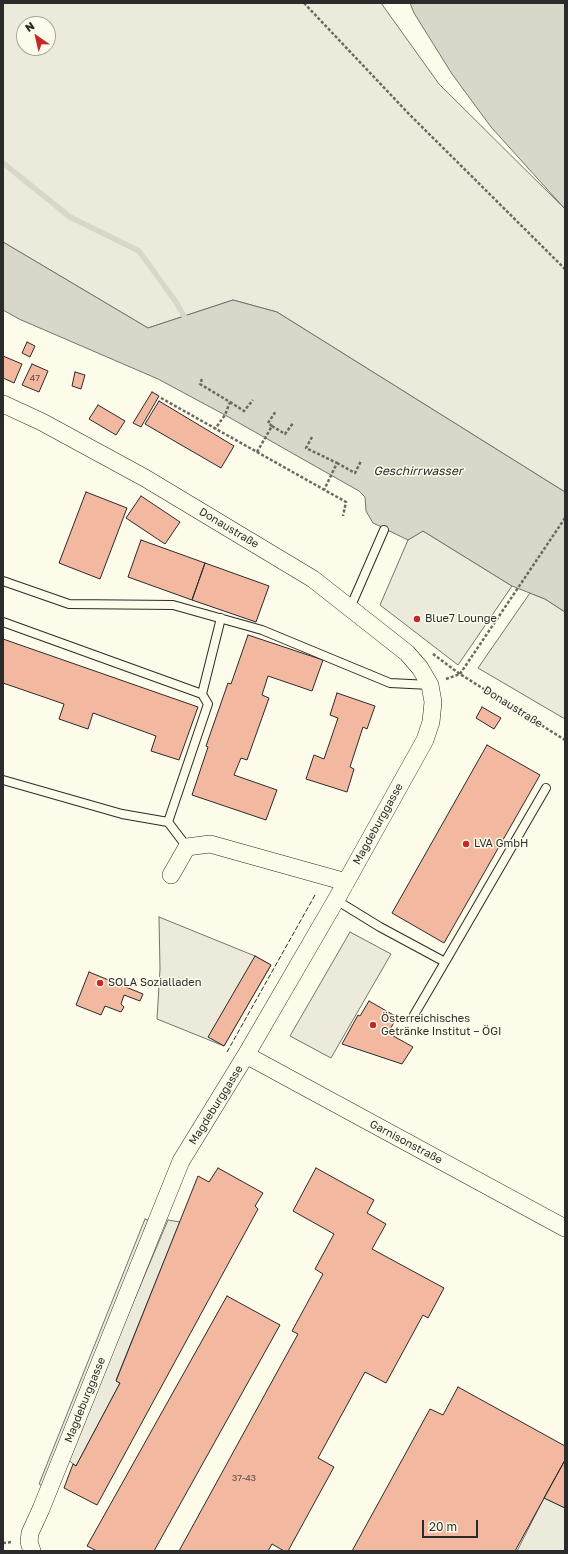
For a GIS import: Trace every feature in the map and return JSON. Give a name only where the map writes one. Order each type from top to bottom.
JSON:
[{"type":"street","name":"Donaustraße","points":[[3,404],[42,422],[145,478],[313,579],[407,653],[420,668],[430,685]]},
{"type":"street","name":"Magdeburggasse","points":[[31,1549],[30,1533],[181,1161],[246,1056],[336,900],[425,740],[431,722],[434,702],[430,685]]},
{"type":"street","points":[[171,875],[187,847],[210,844],[346,882]]},
{"type":"street","name":"Garnisonstraße","points":[[246,1056],[565,1228]]},
{"type":"lane","points":[[350,608],[384,530]]},
{"type":"lane","points":[[3,581],[69,604],[173,605],[262,630],[390,683],[430,685]]},
{"type":"lane","points":[[202,694],[221,618]]},
{"type":"lane","points":[[3,622],[202,694],[208,704],[168,822]]},
{"type":"lane","points":[[3,780],[122,814],[168,822],[187,847]]},
{"type":"lane","points":[[414,1015],[546,788]]},
{"type":"lane","points":[[336,900],[380,927],[445,962]]},
{"type":"path","points":[[304,3],[408,113],[565,269]]},
{"type":"path","points":[[202,379],[200,384],[244,411],[253,400]]},
{"type":"path","points":[[161,398],[346,502],[343,516]]},
{"type":"path","points":[[215,429],[225,415],[230,402]]},
{"type":"path","points":[[276,411],[268,423],[272,426],[284,434],[293,423]]},
{"type":"path","points":[[257,452],[272,426]]},
{"type":"path","points":[[312,437],[306,448],[338,463],[354,473],[361,461]]},
{"type":"path","points":[[324,490],[338,463]]},
{"type":"path","name":"Donaustraße","points":[[565,518],[460,674],[565,740]]},
{"type":"shaded area","points":[[3,3],[381,3],[439,84],[565,209],[565,492],[277,312],[233,300],[148,328],[3,242]]},
{"type":"shaded area","points":[[423,531],[512,586],[458,665],[380,605],[408,540]]},
{"type":"shaded area","points":[[530,593],[545,599],[565,612],[565,719],[478,668]]},
{"type":"shaded area","points":[[159,917],[255,956],[271,965],[224,1046],[157,1019],[160,969]]},
{"type":"shaded area","points":[[350,932],[391,954],[331,1058],[290,1036]]},
{"type":"shaded area","points":[[145,1219],[150,1221],[42,1486],[39,1484]]},
{"type":"shaded area","points":[[168,1220],[180,1222],[116,1380],[120,1383],[76,1466],[67,1459]]},
{"type":"shaded area","points":[[544,1498],[565,1508],[565,1551],[517,1551]]},
{"type":"water","points":[[410,3],[565,3],[565,209],[491,127],[452,74],[414,13]]},
{"type":"water","name":"Geschirrwasser","points":[[3,242],[148,328],[233,300],[277,312],[565,492],[565,612],[545,599],[512,586],[423,531],[408,540],[373,523],[366,511],[365,497],[359,491],[225,415],[158,379],[19,319],[3,310]]},
{"type":"building","points":[[27,342],[35,346],[30,357],[22,353]]},
{"type":"building","points":[[3,356],[22,364],[14,383],[3,378]]},
{"type":"building","points":[[32,364],[48,371],[39,392],[22,385]]},
{"type":"building","points":[[75,372],[85,375],[81,389],[72,386]]},
{"type":"building","points":[[152,392],[159,396],[141,427],[133,423]]},
{"type":"building","points":[[159,401],[234,446],[221,468],[145,424]]},
{"type":"building","points":[[98,405],[125,421],[116,435],[89,419]]},
{"type":"building","points":[[86,492],[127,508],[100,579],[59,563]]},
{"type":"building","points":[[141,496],[180,522],[165,544],[126,518]]},
{"type":"building","points":[[141,540],[205,563],[192,600],[128,577]]},
{"type":"building","points":[[205,563],[269,586],[256,622],[192,600]]},
{"type":"building","points":[[248,635],[323,660],[312,691],[268,676],[262,695],[269,698],[247,760],[241,758],[234,775],[277,790],[266,820],[192,795],[208,747],[206,746],[228,683],[231,684]]},
{"type":"building","points":[[3,639],[198,707],[179,760],[151,751],[156,736],[93,713],[88,729],[59,719],[64,704],[3,683]]},
{"type":"building","points":[[337,693],[375,706],[367,729],[363,727],[350,767],[354,769],[347,792],[306,779],[314,755],[324,759],[338,718],[330,715]]},
{"type":"building","points":[[482,707],[501,718],[494,729],[476,718]]},
{"type":"building","name":"LVA GmbH","points":[[487,745],[540,775],[444,943],[392,913]]},
{"type":"building","points":[[255,956],[271,965],[224,1046],[208,1037]]},
{"type":"building","name":"SOLA Sozialladen","points":[[89,972],[143,994],[140,1001],[124,995],[121,1004],[124,1007],[121,1012],[105,1006],[101,1015],[76,1005]]},
{"type":"building","name":"Österreichisches Getränke Institut – ÖGI","points":[[369,1001],[397,1017],[388,1033],[413,1047],[402,1064],[342,1044],[358,1015],[360,1016]]},
{"type":"building","points":[[218,1168],[263,1193],[255,1206],[258,1209],[97,1505],[64,1488],[73,1464],[76,1466],[120,1383],[116,1381],[198,1176],[209,1182]]},
{"type":"building","points":[[316,1168],[374,1200],[367,1213],[386,1224],[372,1249],[444,1288],[428,1318],[423,1315],[386,1383],[365,1372],[318,1458],[334,1467],[288,1551],[284,1551],[272,1544],[268,1551],[179,1551],[298,1334],[292,1331],[323,1274],[315,1269],[334,1234],[293,1211]]},
{"type":"building","points":[[227,1296],[280,1325],[154,1551],[97,1551],[87,1546]]},
{"type":"building","points":[[458,1387],[565,1446],[565,1460],[515,1551],[352,1551],[430,1409],[443,1415]]},
{"type":"building","points":[[565,1460],[565,1508],[544,1498]]},
{"type":"waterway","points":[[3,163],[70,217],[139,251],[176,302],[188,323]]},
{"type":"fence","points":[[227,1052],[315,895]]},
{"type":"place","name":"Blue7 Lounge","points":[[417,619]]},
{"type":"place","name":"LVA GmbH","points":[[466,844]]},
{"type":"place","name":"SOLA Sozialladen","points":[[100,983]]},
{"type":"place","name":"Österreichisches Getränke Institut – ÖGI","points":[[373,1025]]}]
